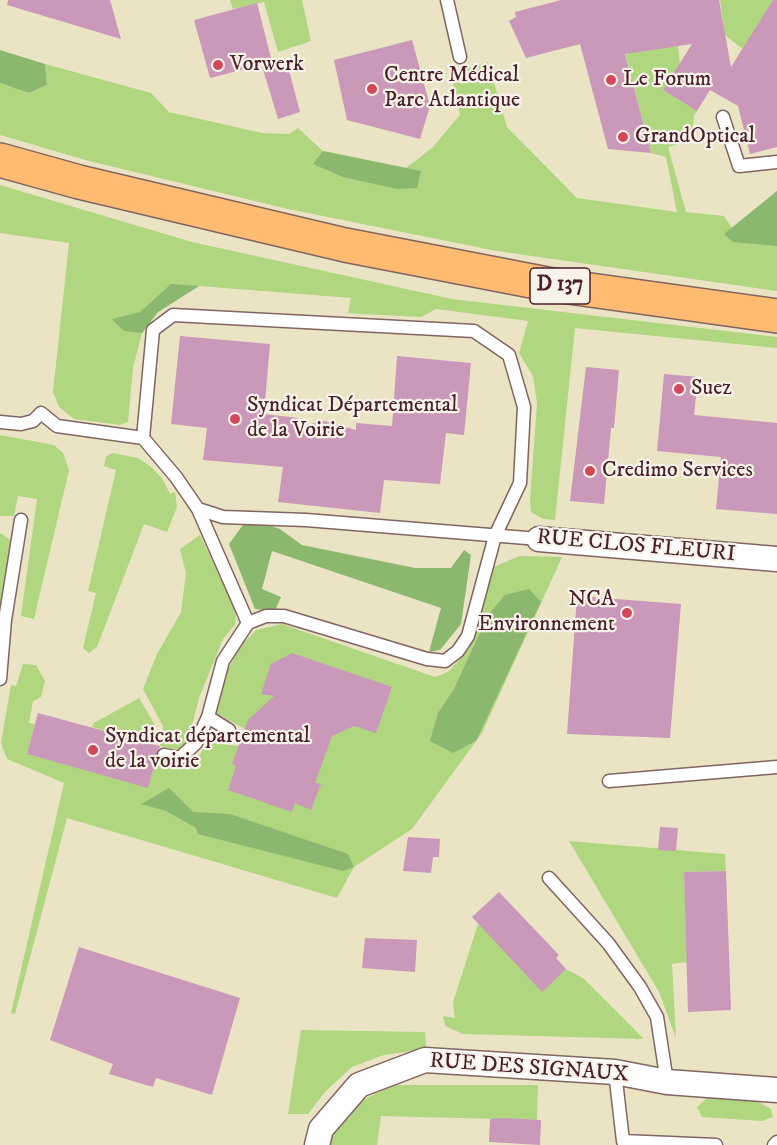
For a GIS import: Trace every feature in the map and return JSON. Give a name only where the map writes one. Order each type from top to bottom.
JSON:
[{"type":"main road","name":"D 137","points":[[0,160],[79,182],[345,245],[547,284],[777,316]]},
{"type":"street","name":"RUE CLOS FLEURI","points":[[539,539],[777,559]]},
{"type":"street","name":"RUE DES SIGNAUX","points":[[317,1145],[321,1129],[359,1085],[425,1060],[615,1072],[667,1082],[777,1090]]},
{"type":"lane","points":[[447,0],[460,57]]},
{"type":"lane","points":[[723,117],[739,166],[777,162]]},
{"type":"lane","points":[[142,438],[153,330],[173,315],[474,332],[509,355],[524,407],[520,483],[495,536],[468,636],[458,651],[446,661],[427,659],[284,616],[266,616],[248,623],[223,662],[208,717],[196,743],[180,758],[164,755]]},
{"type":"lane","points":[[0,422],[21,424],[33,421],[41,412],[57,426],[142,438],[176,477],[198,509],[248,623]]},
{"type":"lane","name":"RUE CLOS FLEURI","points":[[198,509],[223,517],[306,520],[539,539]]},
{"type":"lane","points":[[0,679],[5,620],[21,520]]},
{"type":"lane","points":[[208,717],[229,730]]},
{"type":"lane","points":[[609,781],[777,767]]},
{"type":"lane","points":[[549,878],[608,944],[640,987],[657,1017],[667,1082]]},
{"type":"lane","points":[[615,1072],[623,1141],[716,1145]]},
{"type":"lane","points":[[774,1145],[777,1142]]},
{"type":"green space","points":[[230,0],[302,0],[311,41],[278,52],[264,2],[233,9]]},
{"type":"green space","points":[[720,0],[773,0],[749,54],[725,35]]},
{"type":"green space","points":[[623,45],[660,48],[678,46],[680,64],[663,90],[697,111],[694,115],[692,140],[668,147],[686,212],[724,216],[732,228],[777,191],[777,291],[497,251],[288,209],[89,161],[0,135],[0,83],[29,93],[47,85],[45,64],[151,93],[169,112],[262,133],[289,134],[298,128],[323,151],[406,168],[432,148],[460,115],[451,73],[488,62],[507,127],[577,198],[677,212],[666,157],[651,153]]},
{"type":"green space","points":[[0,50],[45,64],[47,85],[29,93],[0,83]]},
{"type":"green space","points":[[323,151],[421,171],[417,188],[397,189],[343,177],[313,164]]},
{"type":"green space","points":[[0,185],[192,242],[452,299],[777,337],[777,348],[575,328],[555,520],[543,519],[531,512],[530,500],[537,403],[533,376],[519,353],[528,321],[436,309],[421,317],[348,313],[351,298],[199,286],[158,312],[142,333],[133,368],[128,422],[120,425],[74,419],[59,407],[53,392],[69,243],[0,233]]},
{"type":"green space","points":[[777,191],[777,246],[733,242],[724,234]]},
{"type":"green space","points":[[171,284],[199,286],[158,312],[142,333],[124,331],[112,319],[140,312]]},
{"type":"green space","points":[[0,435],[54,445],[63,453],[69,470],[34,619],[21,616],[37,499],[18,496],[14,516],[0,516]]},
{"type":"green space","points":[[112,453],[138,458],[150,466],[162,478],[170,494],[175,492],[177,507],[167,532],[144,524],[97,647],[89,653],[83,648],[96,593],[88,591],[116,470],[104,466],[106,457]]},
{"type":"green space","points":[[248,518],[280,529],[302,545],[415,568],[451,568],[464,550],[471,555],[461,624],[440,650],[429,652],[441,608],[272,551],[262,589],[281,597],[275,611],[255,609],[229,544]]},
{"type":"green space","points":[[0,533],[12,541],[0,618]]},
{"type":"green space","points":[[200,535],[236,611],[235,625],[223,639],[199,698],[188,741],[184,748],[178,750],[160,746],[163,726],[143,689],[157,654],[181,612],[186,573],[180,549]]},
{"type":"green space","points":[[519,556],[562,557],[482,733],[412,829],[354,867],[337,898],[67,818],[15,1014],[11,1013],[64,783],[7,759],[1,743],[11,685],[16,686],[23,664],[36,665],[45,681],[41,697],[33,701],[29,723],[35,724],[27,754],[148,787],[155,763],[184,768],[195,763],[207,742],[239,746],[245,729],[216,713],[224,678],[239,648],[256,630],[282,624],[435,677],[448,672],[469,649],[494,567]]},
{"type":"green space","points":[[529,589],[541,602],[476,741],[453,753],[430,741],[438,713],[454,689],[488,615],[505,595]]},
{"type":"green space","points":[[139,698],[155,725],[152,743],[92,727],[94,723]]},
{"type":"green space","points":[[169,788],[193,812],[230,814],[348,854],[354,867],[343,871],[198,834],[196,828],[166,811],[141,804]]},
{"type":"green space","points":[[569,841],[725,854],[726,871],[684,872],[687,962],[672,964],[676,1038],[659,992]]},
{"type":"green space","points":[[478,924],[583,978],[644,1039],[463,1034],[445,1026],[443,1016],[455,1018],[453,1002]]},
{"type":"green space","points":[[301,1030],[425,1032],[426,1049],[384,1055],[352,1067],[325,1092],[308,1114],[288,1114]]},
{"type":"green space","points":[[393,1085],[538,1085],[537,1120],[381,1116],[377,1145],[330,1145],[337,1127],[361,1101]]},
{"type":"green space","points":[[707,1098],[757,1101],[771,1109],[773,1117],[762,1121],[702,1117],[697,1107]]},
{"type":"building","points":[[8,0],[110,0],[121,39],[7,5]]},
{"type":"building","points":[[561,0],[719,0],[731,67],[773,0],[777,0],[777,147],[750,154],[738,106],[710,90],[697,111],[663,90],[692,44],[625,54],[651,153],[608,149],[580,44],[526,58],[509,21],[516,17],[515,12]]},
{"type":"building","points":[[257,3],[272,62],[210,78],[194,20]]},
{"type":"building","name":"Centre Médical Parc Atlantique","points":[[412,40],[430,106],[420,139],[347,120],[334,60]]},
{"type":"building","points":[[286,59],[300,112],[278,119],[262,66]]},
{"type":"building","name":"Syndicat Départemental de la Voirie","points":[[180,336],[270,344],[264,414],[298,418],[297,427],[324,421],[356,430],[356,423],[392,426],[397,356],[471,363],[464,435],[446,433],[440,484],[384,480],[380,513],[278,502],[283,467],[203,460],[207,428],[171,424]]},
{"type":"building","points":[[586,367],[619,370],[604,504],[570,501]]},
{"type":"building","points":[[664,374],[698,377],[694,415],[777,423],[777,514],[716,509],[721,457],[657,451]]},
{"type":"building","points":[[577,596],[681,604],[670,738],[567,734]]},
{"type":"building","points":[[292,653],[392,687],[376,733],[354,726],[332,736],[315,783],[321,784],[311,810],[295,803],[292,812],[228,790],[236,766],[232,764],[248,720],[274,696],[261,694],[271,664]]},
{"type":"building","name":"Syndicat départemental de la voirie","points":[[38,713],[160,746],[148,788],[27,754]]},
{"type":"building","points":[[660,827],[678,828],[676,851],[658,850]]},
{"type":"building","points":[[408,837],[440,839],[439,857],[433,857],[431,873],[403,871]]},
{"type":"building","points":[[726,871],[731,1010],[688,1012],[684,872]]},
{"type":"building","points":[[499,892],[559,955],[556,958],[566,969],[542,992],[472,917]]},
{"type":"building","points":[[365,938],[417,940],[415,972],[362,968]]},
{"type":"building","points":[[79,947],[240,998],[212,1095],[156,1078],[153,1087],[109,1074],[113,1064],[50,1040]]},
{"type":"building","points":[[490,1119],[541,1120],[540,1145],[489,1142]]},
{"type":"place","name":"Vorwerk","points":[[218,65]]},
{"type":"place","name":"Le Forum","points":[[611,80]]},
{"type":"place","name":"Centre Médical Parc Atlantique","points":[[372,89]]},
{"type":"place","name":"GrandOptical","points":[[623,137]]},
{"type":"place","name":"Suez","points":[[679,389]]},
{"type":"place","name":"Syndicat Départemental de la Voirie","points":[[235,419]]},
{"type":"place","name":"Credimo Services","points":[[590,471]]},
{"type":"place","name":"NCA Environnement","points":[[627,613]]},
{"type":"place","name":"Syndicat départemental de la voirie","points":[[93,750]]}]
